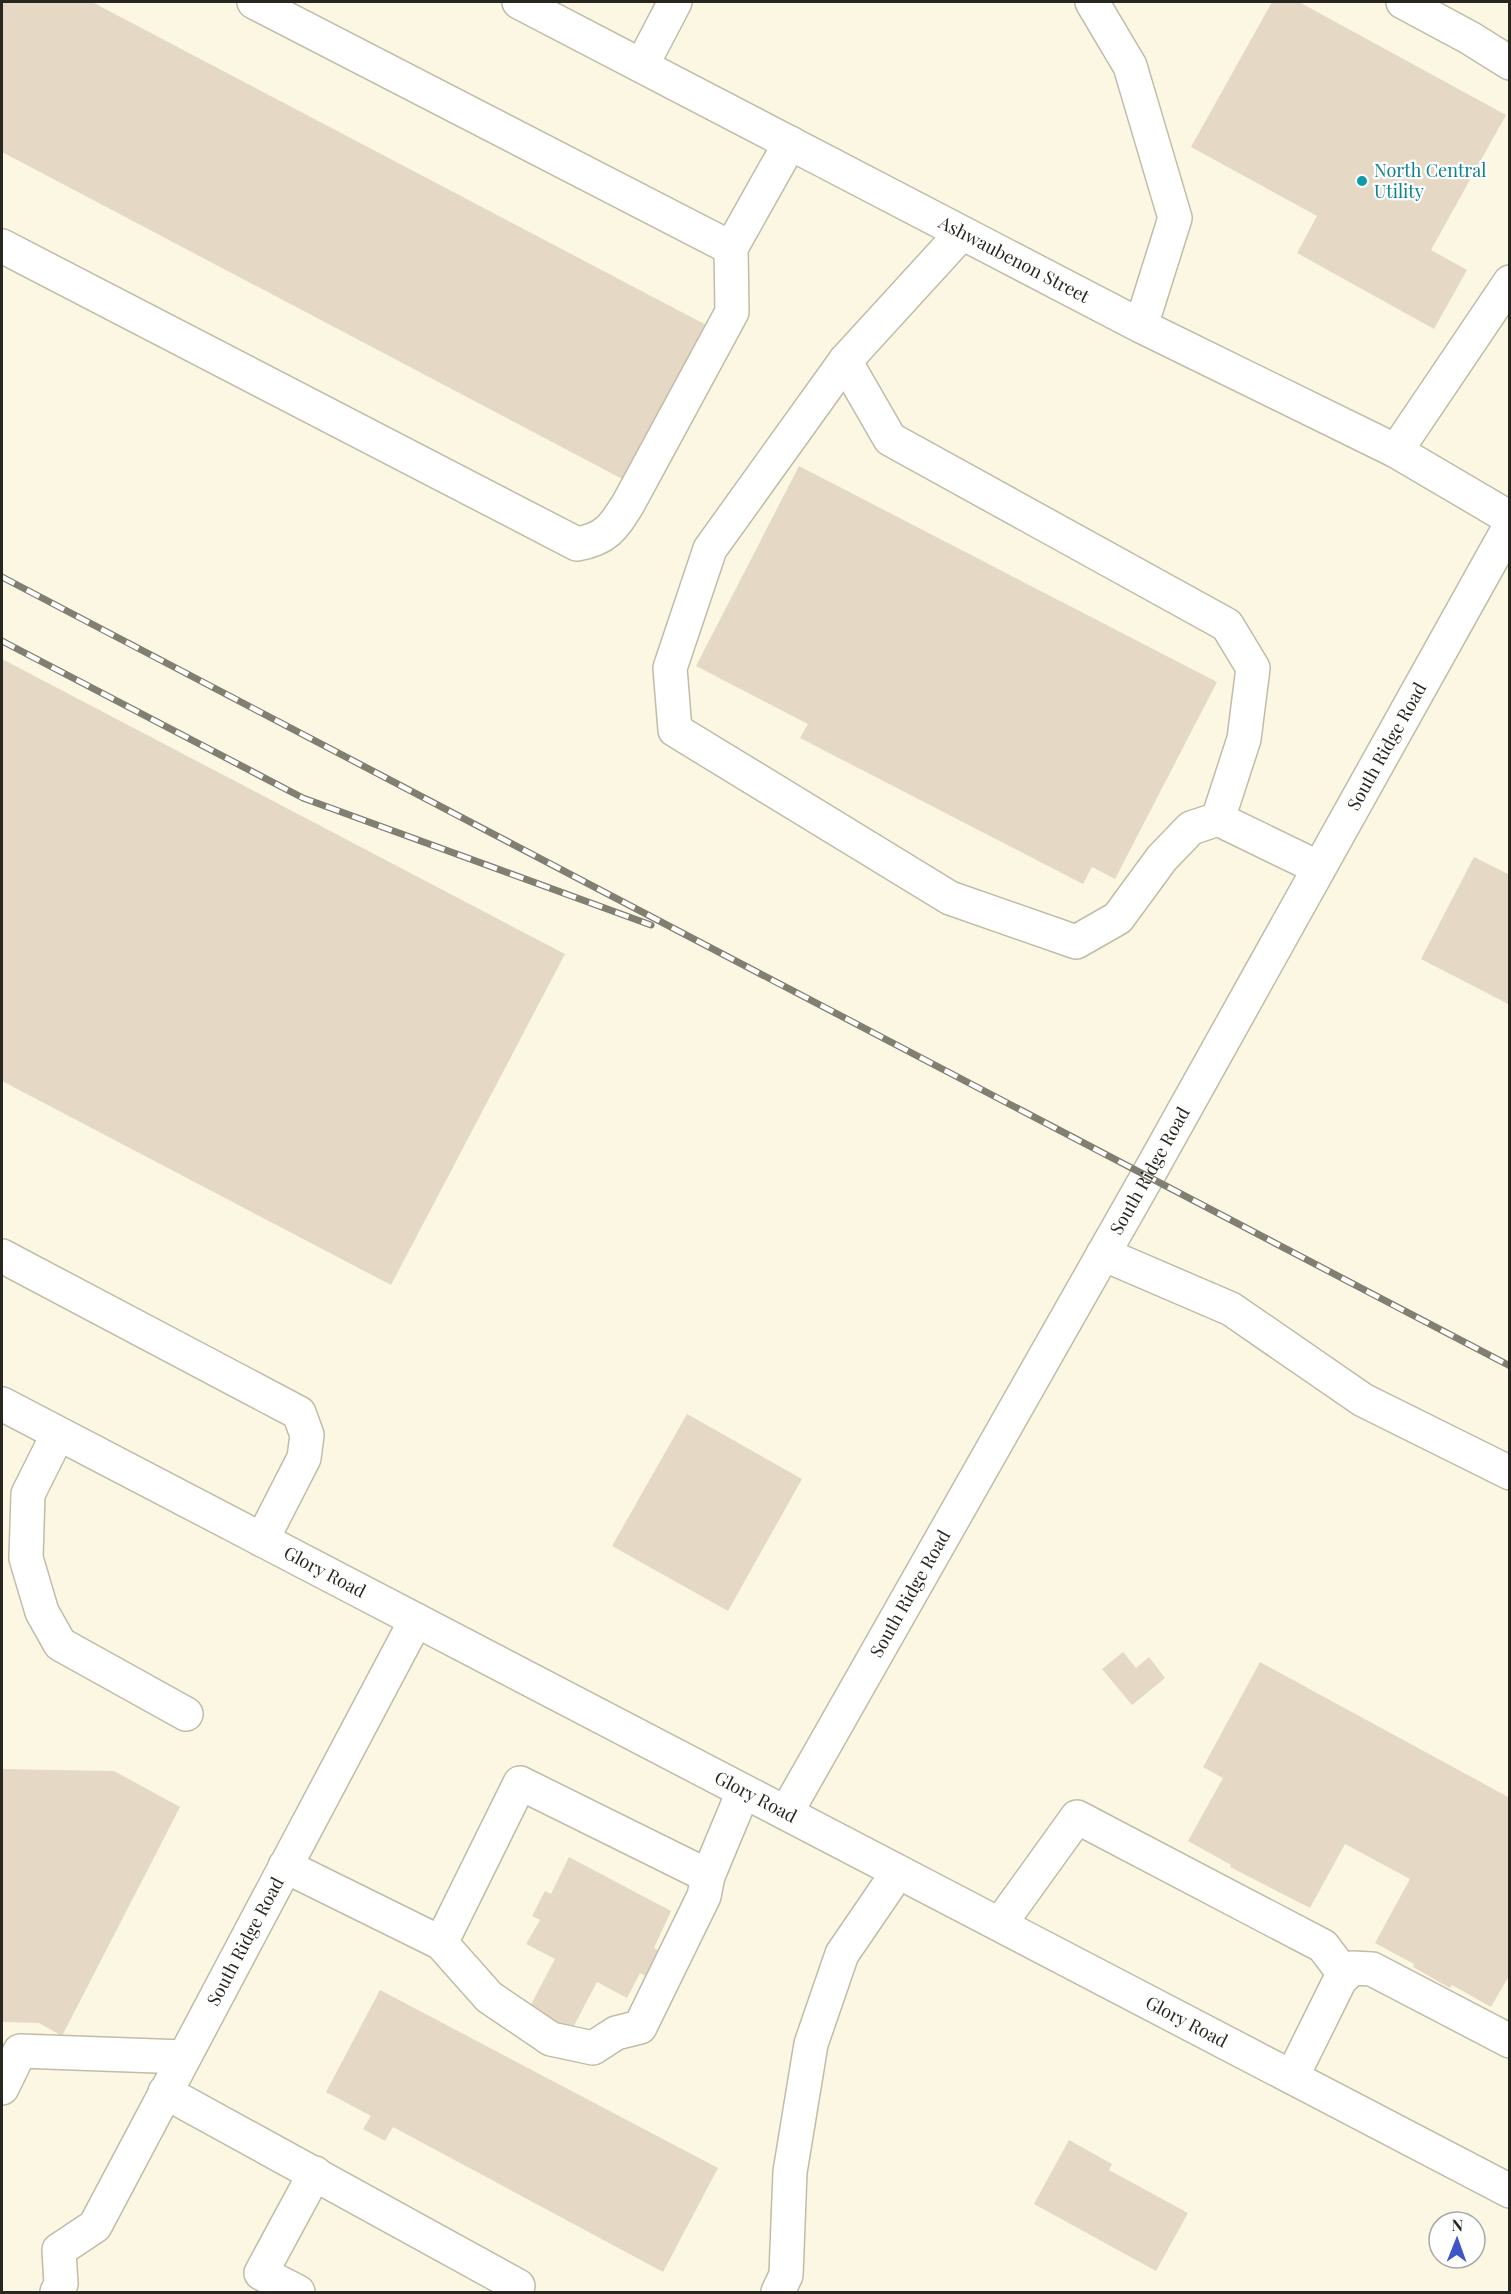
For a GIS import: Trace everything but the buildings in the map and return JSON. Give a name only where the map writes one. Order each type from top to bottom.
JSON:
[{"type":"street","points":[[254,2],[731,248]]},
{"type":"street","name":"Ashwaubenon Street","points":[[519,2],[1142,326],[1396,451],[1509,518]]},
{"type":"street","points":[[642,65],[675,2]]},
{"type":"street","points":[[1092,2],[1130,66],[1175,218],[1142,326]]},
{"type":"street","points":[[1403,2],[1470,38],[1509,63]]},
{"type":"street","points":[[2,246],[577,544],[595,540],[614,526],[634,494],[732,312],[731,248],[790,143]]},
{"type":"street","points":[[963,233],[844,362],[710,549],[670,668],[675,730],[950,898],[1076,942],[1118,918],[1162,858],[1191,828],[1218,819],[1319,868]]},
{"type":"street","points":[[1396,451],[1509,282]]},
{"type":"street","points":[[844,362],[890,439],[1227,625],[1253,668],[1244,739],[1218,819]]},
{"type":"street","name":"South Ridge Road","points":[[786,1813],[1103,1254],[1509,526]]},
{"type":"street","points":[[1103,1254],[1231,1309],[1363,1400],[1509,1473]]},
{"type":"street","points":[[2,1256],[299,1413],[307,1435],[304,1458],[262,1540]]},
{"type":"street","name":"Glory Road","points":[[2,1404],[1509,2191]]},
{"type":"street","points":[[58,1434],[28,1494],[26,1558],[42,1612],[60,1644],[186,1714]]},
{"type":"street","name":"South Ridge Road","points":[[57,2292],[61,2284],[59,2250],[95,2226],[416,1620]]},
{"type":"street","points":[[441,1943],[520,1783],[708,1876]]},
{"type":"street","points":[[285,1866],[441,1943],[489,1997],[551,2039],[593,2048],[616,2033],[640,2026],[704,1896],[708,1876],[743,1792]]},
{"type":"street","points":[[1000,1924],[1077,1817],[1323,1946],[1345,1975]]},
{"type":"street","points":[[778,2292],[786,2275],[790,2172],[811,2044],[842,1954],[898,1872]]},
{"type":"street","points":[[1292,2077],[1340,1980],[1352,1968],[1371,1969],[1509,2042]]},
{"type":"street","points":[[2,2088],[20,2050],[184,2057]]},
{"type":"street","points":[[165,2092],[518,2286],[514,2292]]},
{"type":"street","points":[[298,2292],[261,2273],[315,2173]]},
{"type":"railway","points":[[2,577],[1510,1366]]},
{"type":"railway","points":[[2,641],[303,798],[651,925]]},
{"type":"place","name":"North Central Utility","points":[[1362,181]]}]
